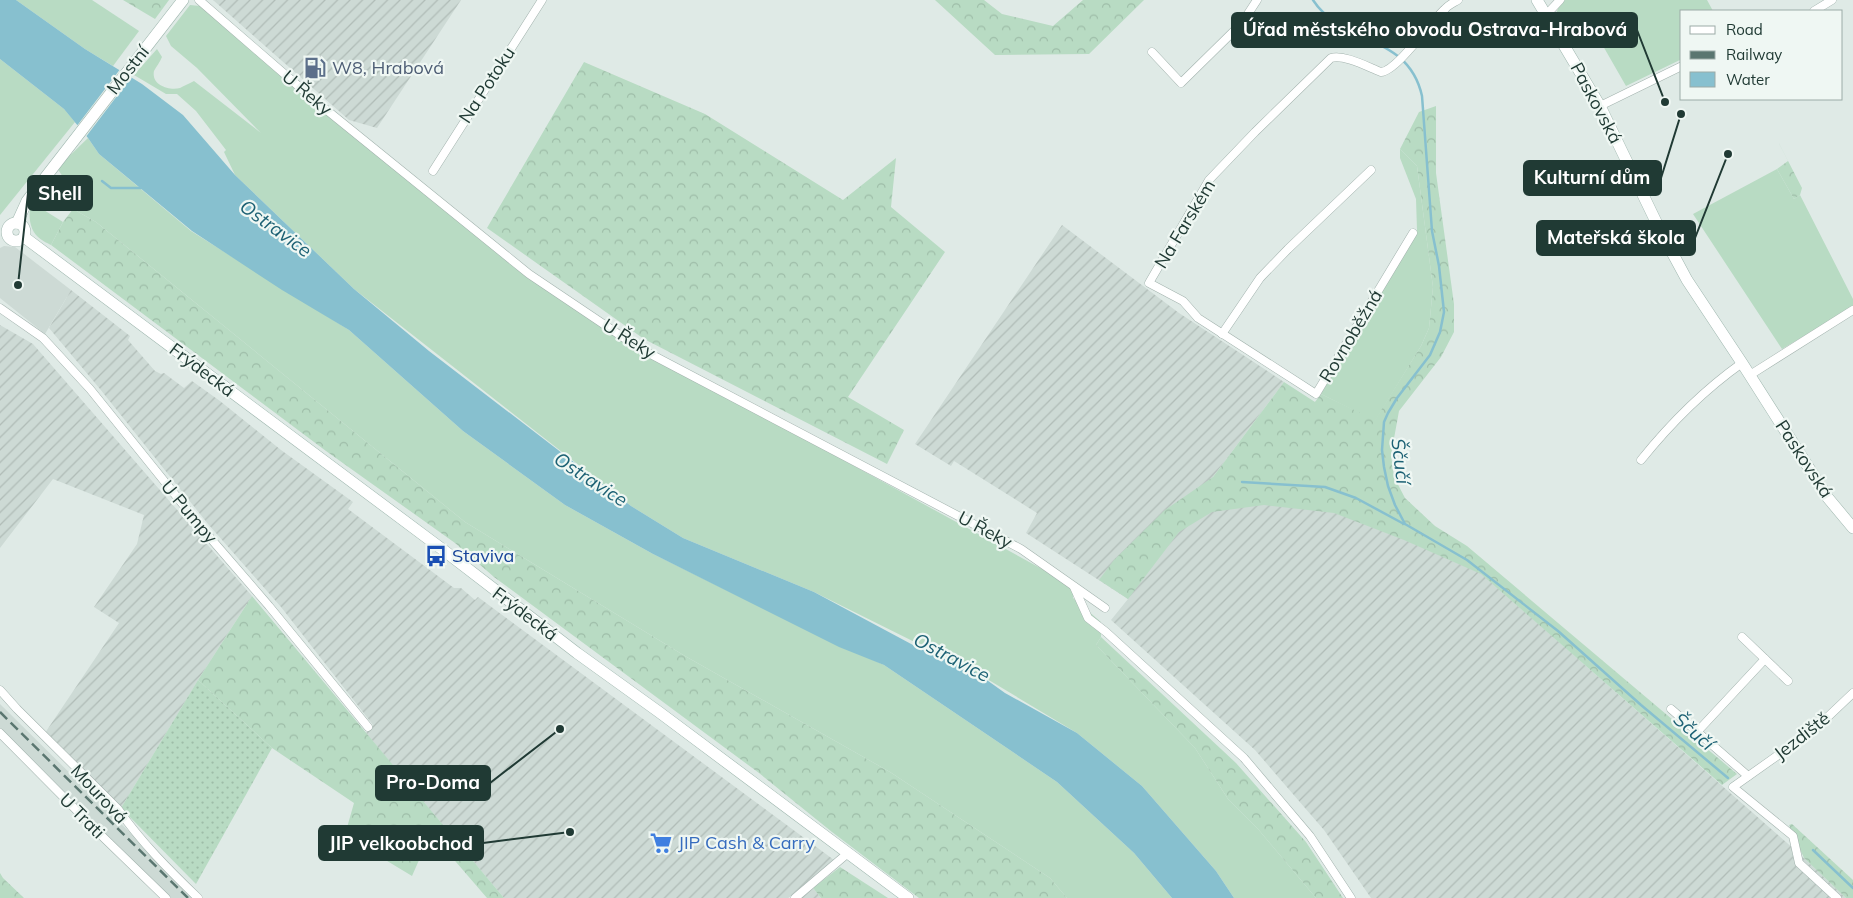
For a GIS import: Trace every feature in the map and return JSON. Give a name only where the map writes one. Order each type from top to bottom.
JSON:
[{"type":"main road","name":"Mostní","points":[[4,236],[10,226],[18,223],[27,201],[183,0]]},
{"type":"main road","name":"Paskovská","points":[[1537,0],[1600,106],[1687,280],[1828,498],[1853,528]]},
{"type":"main road","points":[[4,236],[15,241],[24,237],[25,228],[22,224],[18,223]]},
{"type":"main road","name":"Frýdecká","points":[[24,237],[442,549],[537,623],[908,898]]},
{"type":"street","name":"U Řeky","points":[[199,0],[318,103],[537,279],[639,348],[1020,549],[1105,608]]},
{"type":"street","name":"Na Potoku","points":[[432,171],[542,0]]},
{"type":"street","points":[[1152,52],[1181,83],[1242,23],[1257,0]]},
{"type":"street","name":"Na Farském","points":[[1222,334],[1198,318],[1183,301],[1149,283],[1209,180],[1331,58],[1336,56],[1381,72],[1386,71],[1404,55],[1444,9],[1458,0]]},
{"type":"street","points":[[1546,15],[1560,0]]},
{"type":"street","points":[[1816,10],[1832,0]]},
{"type":"street","points":[[1600,106],[1680,67]]},
{"type":"street","points":[[1222,334],[1260,278],[1371,170]]},
{"type":"street","name":"Rovnoběžná","points":[[1222,334],[1316,394],[1413,232]]},
{"type":"street","name":"U Pumpy","points":[[0,308],[43,338],[90,389],[206,533],[269,606],[368,727]]},
{"type":"street","points":[[1750,375],[1853,310]]},
{"type":"street","points":[[1641,460],[1676,420],[1724,376],[1742,363]]},
{"type":"street","points":[[1073,586],[1088,618],[1106,632],[1244,758],[1310,836],[1351,898]]},
{"type":"street","points":[[1742,637],[1788,681]]},
{"type":"street","points":[[1697,732],[1765,659]]},
{"type":"street","name":"Mourová","points":[[0,690],[17,710],[118,809],[129,826],[198,898]]},
{"type":"street","name":"Jezdiště","points":[[1837,898],[1799,863],[1792,836],[1733,787],[1814,729],[1853,693]]},
{"type":"street","points":[[1671,709],[1748,776]]},
{"type":"street","name":"U Trati","points":[[0,732],[166,898]]},
{"type":"street","points":[[795,898],[848,853]]},
{"type":"shaded area","points":[[213,0],[461,0],[377,128],[349,120]]},
{"type":"shaded area","points":[[1062,225],[1179,313],[1284,382],[1213,477],[1290,479],[1460,555],[1804,858],[1846,898],[1371,898],[1324,830],[1255,750],[1111,620],[1128,599],[1026,533],[1037,513],[954,461],[951,466],[915,444]]},
{"type":"shaded area","points":[[4,246],[15,247],[71,290],[45,334],[0,298],[0,248]]},
{"type":"shaded area","points":[[71,290],[130,336],[128,340],[155,371],[161,374],[164,373],[184,388],[192,381],[220,401],[281,450],[353,502],[348,509],[454,588],[461,588],[475,600],[478,597],[834,860],[788,898],[504,898],[366,733],[373,725],[281,607],[208,524],[49,328]]},
{"type":"shaded area","points":[[0,325],[33,344],[252,596],[200,677],[121,808],[45,733],[119,623],[94,607],[137,544],[144,515],[53,479],[0,548]]},
{"type":"shaded area","points":[[0,704],[196,898],[171,898],[0,729]]},
{"type":"shaded area","points":[[813,888],[821,898],[801,898]]},
{"type":"green space","points":[[16,0],[92,0],[139,31],[113,66],[85,49]]},
{"type":"green space","points":[[123,0],[169,0],[155,19]]},
{"type":"green space","points":[[935,0],[984,0],[1002,14],[1053,26],[1083,0],[1144,0],[1089,54],[995,55]]},
{"type":"green space","points":[[1565,0],[1707,0],[1712,10],[1680,10],[1680,60],[1626,86],[1591,25],[1567,35],[1556,14],[1559,6]]},
{"type":"green space","points":[[190,5],[200,6],[529,274],[639,348],[1073,586],[1073,598],[1101,622],[1101,637],[1096,645],[1195,748],[1228,799],[1258,829],[1316,898],[1234,898],[1216,871],[1142,786],[1077,733],[977,673],[814,592],[683,538],[631,506],[354,289],[235,175],[224,152],[226,150],[196,111],[177,94],[166,94],[134,75],[157,49],[162,57],[154,71],[155,80],[158,83],[166,88],[176,89],[194,81],[261,133],[197,68],[171,46],[166,36]]},
{"type":"green space","points":[[0,59],[64,109],[75,122],[0,215]]},
{"type":"green space","points":[[584,62],[705,114],[843,200],[896,158],[891,207],[945,252],[848,397],[904,430],[887,464],[644,339],[487,228]]},
{"type":"green space","points":[[1757,100],[1802,188],[1800,195],[1794,199],[1777,169],[1788,161]]},
{"type":"green space","points":[[1436,106],[1436,173],[1454,304],[1454,332],[1441,357],[1399,411],[1391,455],[1394,477],[1405,498],[1435,526],[1467,546],[1737,774],[1722,785],[1481,574],[1404,540],[1334,513],[1264,505],[1212,512],[1179,532],[1128,599],[1099,580],[1114,560],[1165,510],[1213,477],[1284,382],[1315,402],[1321,394],[1375,420],[1421,346],[1429,328],[1433,287],[1417,166],[1400,149],[1419,112]]},
{"type":"green space","points":[[88,138],[99,154],[191,231],[349,330],[463,431],[565,505],[653,554],[884,665],[1057,782],[1134,853],[1172,898],[1067,898],[1050,878],[890,772],[685,656],[465,522],[96,222],[73,209],[82,198],[75,195],[57,168]]},
{"type":"green space","points":[[1400,149],[1417,166],[1433,287],[1429,328],[1421,346],[1375,421],[1321,394],[1417,230],[1416,199],[1400,158]]},
{"type":"green space","points":[[1777,169],[1794,199],[1800,195],[1853,299],[1853,307],[1782,349],[1693,214]]},
{"type":"green space","points":[[45,189],[49,191],[39,207],[63,222],[51,245],[39,238],[34,232],[30,218],[31,204],[34,197]]},
{"type":"green space","points":[[73,209],[96,222],[465,522],[685,656],[890,772],[1050,878],[1067,898],[919,898],[832,832],[759,773],[494,577],[455,543],[326,451],[51,245],[63,222]]},
{"type":"green space","points":[[252,596],[504,898],[487,898],[431,833],[412,876],[364,847],[344,838],[354,803],[272,748],[198,680]]},
{"type":"green space","points":[[1101,637],[1236,763],[1306,842],[1343,898],[1316,898],[1258,829],[1228,799],[1195,748],[1096,645]]},
{"type":"green space","points":[[198,680],[272,748],[196,884],[121,808]]},
{"type":"green space","points":[[1792,824],[1853,880],[1853,898],[1846,898],[1804,858],[1789,825]]},
{"type":"green space","points":[[840,867],[888,898],[821,898],[813,888]]},
{"type":"green space","points":[[0,873],[3,878],[24,898],[0,898]]},
{"type":"water","name":"Ostravice","points":[[0,0],[16,0],[85,49],[142,84],[183,115],[235,175],[354,289],[429,351],[631,506],[683,538],[814,592],[913,645],[977,673],[1005,693],[1077,733],[1142,786],[1216,871],[1234,898],[1172,898],[1134,853],[1057,782],[884,665],[839,647],[653,554],[565,505],[463,431],[349,330],[282,290],[192,231],[99,154],[64,109],[0,59]]},
{"type":"pier","points":[[121,68],[133,75],[85,138],[76,127]]},
{"type":"waterway","name":"Ščučí","points":[[1313,0],[1325,14],[1340,25],[1389,50],[1403,61],[1414,76],[1422,96],[1432,231],[1439,266],[1444,312],[1440,332],[1430,355],[1397,398],[1384,422],[1382,450],[1384,467],[1388,486],[1405,524],[1467,560],[1558,631],[1641,705],[1728,778]]},
{"type":"waterway","points":[[102,181],[111,188],[141,188]]},
{"type":"waterway","points":[[1242,482],[1325,487],[1356,498],[1404,524]]},
{"type":"waterway","name":"Ščučí","points":[[1813,850],[1853,888]]},
{"type":"railway","points":[[0,712],[188,898]]},
{"type":"place","name":"W8, Hrabová","points":[[315,68]]},
{"type":"place","name":"Úřad městského obvodu Ostrava-Hrabová","points":[[1665,102]]},
{"type":"place","name":"Kulturní dům","points":[[1681,114]]},
{"type":"place","name":"Mateřská škola","points":[[1728,154]]},
{"type":"place","name":"Shell","points":[[18,285]]},
{"type":"place","name":"Staviva","points":[[436,556]]},
{"type":"place","name":"Pro-Doma","points":[[560,729]]},
{"type":"place","name":"JIP velkoobchod","points":[[570,832]]},
{"type":"place","name":"JIP Cash & Carry","points":[[661,843]]}]
